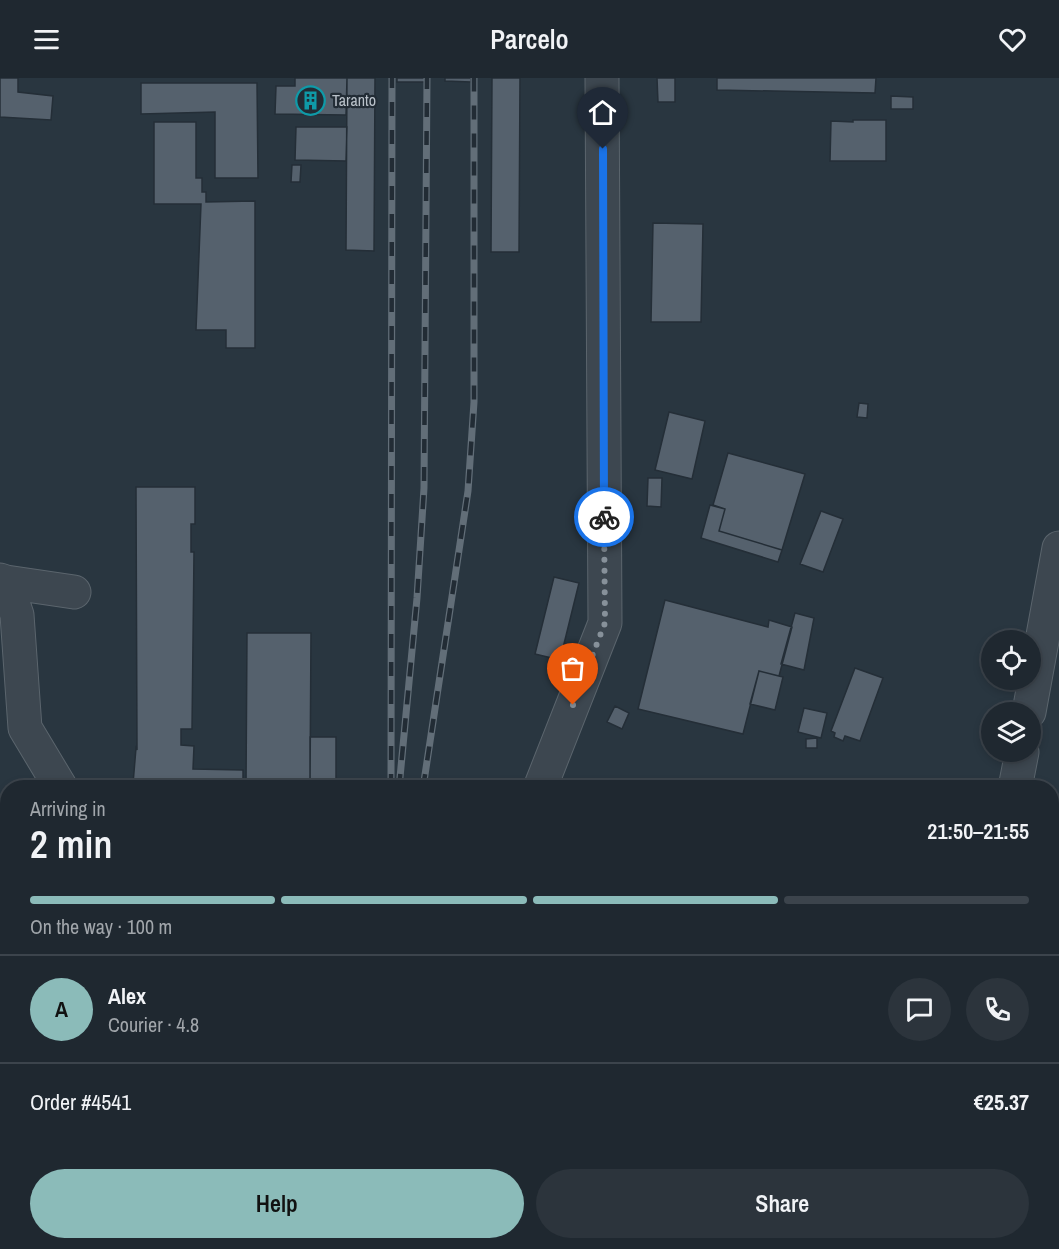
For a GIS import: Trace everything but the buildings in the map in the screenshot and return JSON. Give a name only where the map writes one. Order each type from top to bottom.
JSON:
[{"type":"street","points":[[543,780],[605,623],[602,78]]},
{"type":"street","points":[[1031,702],[1059,548]]},
{"type":"street","points":[[56,780],[25,728],[16,615],[3,581],[74,592]]},
{"type":"street","points":[[1017,780],[1020,762]]},
{"type":"railway","points":[[391,780],[392,78]]},
{"type":"railway","points":[[400,780],[417,598],[424,488],[427,78]]},
{"type":"railway","points":[[424,780],[468,491],[474,402],[474,78]]},
{"type":"way so far","points":[[573,705],[605,623],[604,517]]},
{"type":"place","name":"Taranto","points":[[311,100]]},
{"type":"route","points":[[603,149],[604,517]]}]
